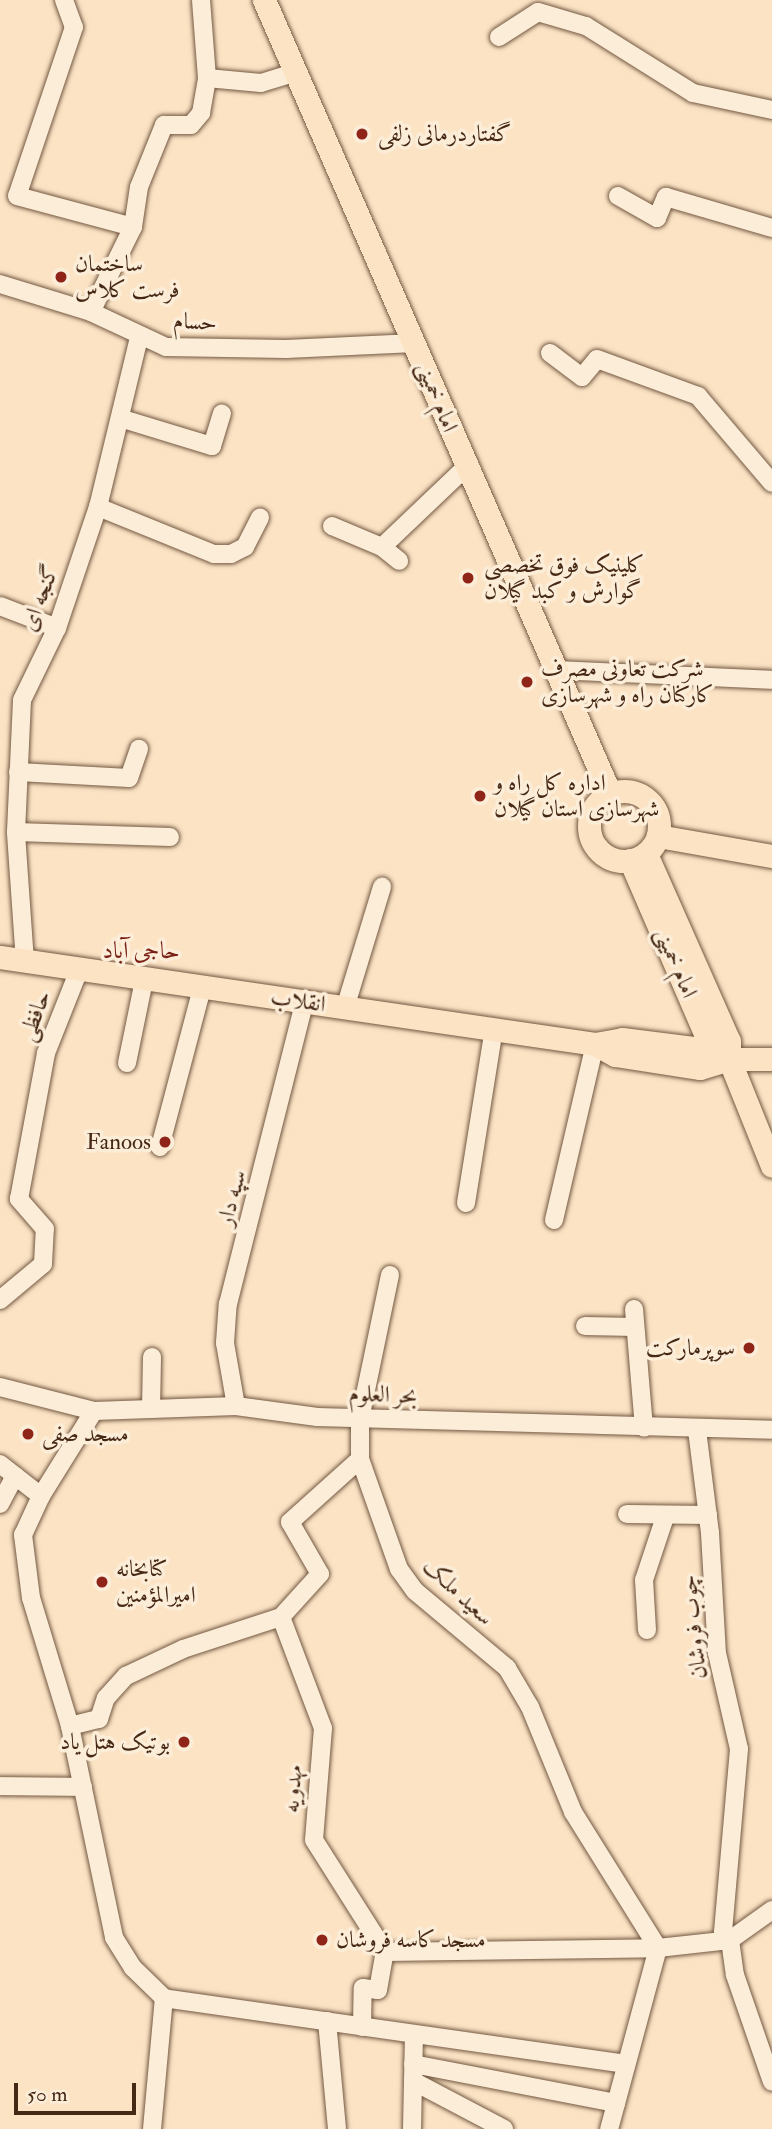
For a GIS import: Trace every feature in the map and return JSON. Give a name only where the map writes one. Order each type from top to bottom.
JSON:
[{"type":"main road","name":"امام خمینی","points":[[264,0],[407,344],[466,467],[610,794]]},
{"type":"main road","points":[[645,850],[657,814],[643,796],[621,791],[610,794],[590,820],[593,842],[609,857],[645,850],[771,856]]},
{"type":"main road","name":"امام خمینی","points":[[645,850],[710,1045],[729,1059],[772,1166]]},
{"type":"main road","name":"انقلاب","points":[[0,957],[596,1044],[615,1055],[700,1068],[729,1059],[772,1059]]},
{"type":"street","points":[[64,0],[74,27],[17,195],[133,227]]},
{"type":"street","points":[[91,312],[133,227],[139,187],[164,125],[191,125],[201,113],[207,78],[201,0]]},
{"type":"street","points":[[499,37],[538,12],[586,26],[694,93],[772,110]]},
{"type":"street","points":[[207,78],[261,83],[296,72]]},
{"type":"street","points":[[618,196],[657,218],[666,197],[772,228]]},
{"type":"street","name":"حسام","points":[[3,292],[91,312],[139,338],[166,347],[407,344]]},
{"type":"street","name":"گنجه ای","points":[[25,962],[16,832],[8,806],[18,772],[22,700],[57,628],[98,507],[122,419],[139,338]]},
{"type":"street","points":[[550,353],[582,377],[597,359],[698,396],[772,483]]},
{"type":"street","points":[[122,419],[212,446],[222,413]]},
{"type":"street","points":[[382,547],[443,485],[466,467]]},
{"type":"street","points":[[98,507],[214,554],[231,554],[245,547],[260,518]]},
{"type":"street","points":[[332,526],[382,547],[399,561]]},
{"type":"street","points":[[0,606],[57,628]]},
{"type":"street","points":[[554,670],[772,680]]},
{"type":"street","points":[[18,772],[129,778],[139,749]]},
{"type":"street","points":[[16,832],[170,837]]},
{"type":"street","points":[[345,1007],[382,887]]},
{"type":"street","name":"حافظی","points":[[0,1300],[43,1264],[46,1229],[19,1199],[46,1053],[79,970]]},
{"type":"street","points":[[127,1063],[144,980]]},
{"type":"street","points":[[160,1147],[202,988]]},
{"type":"street","name":"سپه دار","points":[[236,1406],[225,1343],[228,1304],[304,1003]]},
{"type":"street","points":[[466,1203],[494,1029]]},
{"type":"street","points":[[554,1220],[596,1044]]},
{"type":"street","name":"سعید ملک","points":[[390,1275],[360,1419],[360,1459],[398,1569],[415,1591],[507,1668],[530,1707],[573,1812],[658,1948]]},
{"type":"street","points":[[585,1326],[635,1318],[643,1428]]},
{"type":"street","points":[[151,1409],[152,1357]]},
{"type":"street","points":[[0,1387],[94,1411],[41,1496],[23,1535],[31,1598],[71,1726],[114,1937],[133,1968],[164,1998],[626,2064]]},
{"type":"street","name":"بحر العلوم","points":[[94,1411],[236,1406],[360,1419],[772,1430]]},
{"type":"street","name":"چوب فروشان","points":[[697,1430],[708,1514],[718,1628],[717,1653],[739,1749],[723,1907],[723,1932],[730,1940],[735,1975],[772,2082]]},
{"type":"street","points":[[71,1726],[99,1719],[106,1699],[126,1676],[183,1649],[281,1618],[320,1574],[290,1522],[360,1459]]},
{"type":"street","points":[[0,1464],[41,1496]]},
{"type":"street","points":[[0,1504],[15,1476]]},
{"type":"street","points":[[627,1514],[665,1517],[708,1514]]},
{"type":"street","points":[[647,1630],[644,1580],[665,1517]]},
{"type":"street","name":"مهدویه","points":[[281,1618],[323,1728],[314,1840],[385,1952]]},
{"type":"street","points":[[0,1786],[83,1787]]},
{"type":"street","points":[[362,2026],[363,1988],[378,1990],[385,1952],[658,1948],[730,1940],[772,1910]]},
{"type":"street","points":[[609,2129],[658,1948]]},
{"type":"street","points":[[152,2129],[164,1998]]},
{"type":"street","points":[[327,2021],[337,2129]]},
{"type":"street","points":[[412,2129],[414,2034]]},
{"type":"street","points":[[413,2072],[616,2103]]},
{"type":"street","points":[[413,2072],[504,2129]]},
{"type":"place","name":"گفتاردرمانی زلفی","points":[[362,134]]},
{"type":"place","name":"ساختمان فرست کلاس","points":[[61,277]]},
{"type":"place","name":"کلینیک فوق تخصصی گوارش و کبد گیلان","points":[[468,578]]},
{"type":"place","name":"شرکت تعاونی مصرف کارکنان راه و شهرسازی","points":[[527,682]]},
{"type":"place","name":"اداره کل راه و شهرسازی استان گیلان","points":[[480,796]]},
{"type":"place","name":"Fanoos","points":[[165,1142]]},
{"type":"place","name":"سوپرمارکت","points":[[749,1348]]},
{"type":"place","name":"مسجد صفی","points":[[28,1434]]},
{"type":"place","name":"کتابخانه امیرالمؤمنین","points":[[102,1582]]},
{"type":"place","name":"بوتیک هتل یاد","points":[[184,1742]]},
{"type":"place","name":"مسجد کاسه فروشان","points":[[322,1940]]},
{"type":"district","name":"حاجی آباد","points":[[141,951]]}]
